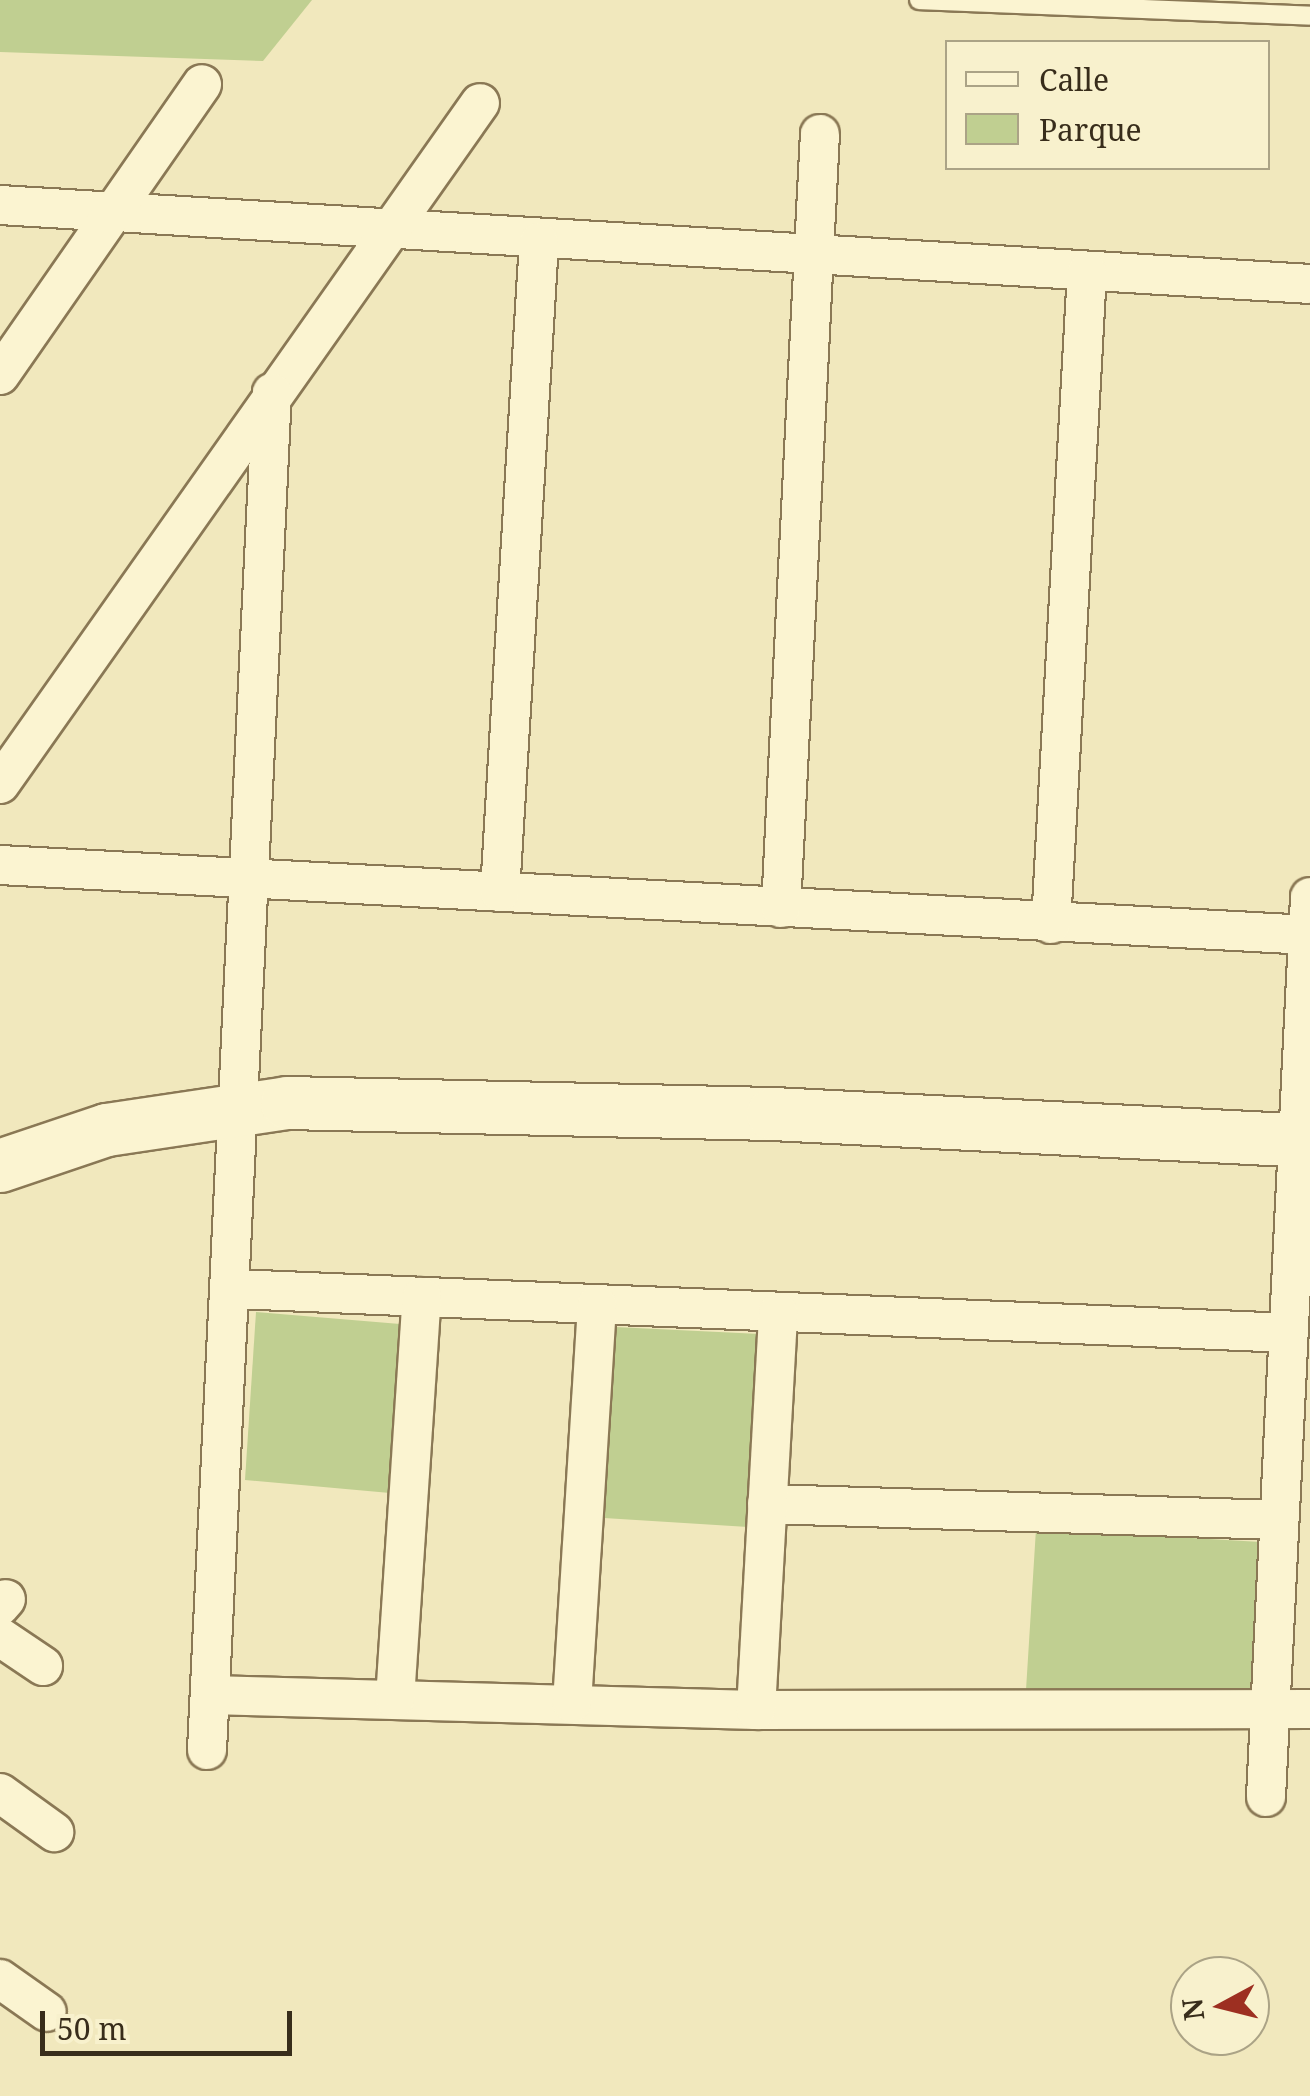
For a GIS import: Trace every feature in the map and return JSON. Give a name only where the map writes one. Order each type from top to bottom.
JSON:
[{"type":"main road","points":[[0,1166],[106,1130],[242,1108],[774,1114],[1306,1141]]},
{"type":"street","points":[[0,375],[202,84]]},
{"type":"street","points":[[0,784],[387,226],[480,103]]},
{"type":"street","points":[[781,908],[820,134]]},
{"type":"street","points":[[0,205],[119,208],[387,226],[540,242],[1310,284]]},
{"type":"street","points":[[500,892],[540,242]]},
{"type":"street","points":[[1052,924],[1087,272]]},
{"type":"street","points":[[207,1750],[235,1289],[272,393]]},
{"type":"street","points":[[0,865],[1309,935]]},
{"type":"street","points":[[1266,1798],[1288,1333],[1306,1141],[1310,897]]},
{"type":"street","points":[[235,1289],[1288,1333]]},
{"type":"street","points":[[395,1699],[422,1297]]},
{"type":"street","points":[[572,1703],[597,1305]]},
{"type":"street","points":[[756,1710],[778,1312]]},
{"type":"street","points":[[767,1504],[1279,1520]]},
{"type":"street","points":[[0,1638],[43,1666]]},
{"type":"street","points":[[210,1695],[756,1710],[1310,1709]]},
{"type":"street","points":[[0,1793],[54,1832]]},
{"type":"street","points":[[0,1978],[48,2012]]},
{"type":"lane","points":[[918,0],[1310,16]]},
{"type":"green space","points":[[0,0],[312,0],[263,61],[0,52]]},
{"type":"green space","points":[[256,1312],[400,1324],[390,1493],[245,1480]]},
{"type":"green space","points":[[615,1327],[760,1334],[748,1527],[604,1518]]},
{"type":"green space","points":[[1036,1529],[1261,1542],[1252,1695],[1026,1690]]}]
